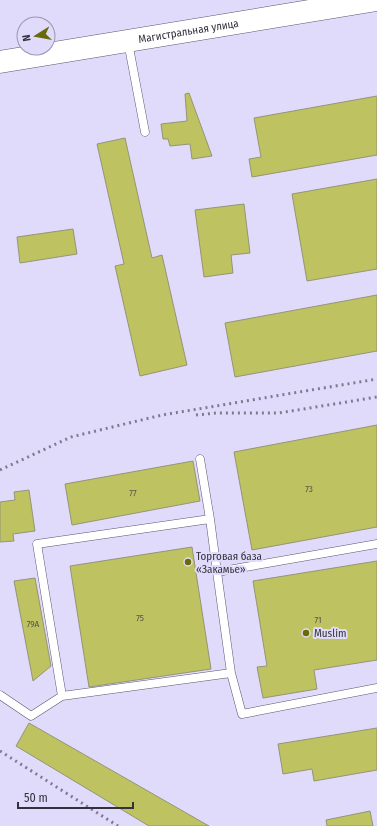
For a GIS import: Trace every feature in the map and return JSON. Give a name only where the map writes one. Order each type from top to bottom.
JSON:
[{"type":"main road","name":"Магистральная улица","points":[[2,60],[376,0]]},
{"type":"lane","points":[[128,41],[145,132]]},
{"type":"lane","points":[[200,459],[210,519],[216,572],[231,672],[242,714],[377,688]]},
{"type":"lane","points":[[62,696],[37,544],[210,519]]},
{"type":"lane","points":[[216,572],[377,544]]},
{"type":"lane","points":[[0,695],[31,716],[62,696],[231,672]]},
{"type":"building","points":[[189,93],[212,156],[192,159],[190,144],[170,146],[168,139],[163,139],[161,124],[187,121],[185,94]]},
{"type":"building","points":[[377,96],[377,155],[252,177],[249,159],[261,157],[254,118]]},
{"type":"building","points":[[125,138],[152,258],[162,255],[187,365],[140,376],[115,266],[124,264],[97,144]]},
{"type":"building","points":[[377,179],[377,269],[307,281],[292,194]]},
{"type":"building","points":[[244,204],[250,253],[231,255],[233,273],[204,277],[195,210]]},
{"type":"building","points":[[73,229],[77,254],[20,263],[17,237]]},
{"type":"building","points":[[377,295],[377,351],[235,377],[225,323]]},
{"type":"building","points":[[377,425],[377,527],[252,550],[234,452]]},
{"type":"building","points":[[193,461],[200,501],[72,525],[65,484]]},
{"type":"building","points":[[29,490],[35,531],[13,534],[14,541],[0,542],[0,502],[15,500],[14,492]]},
{"type":"building","points":[[192,547],[211,669],[89,687],[70,566]]},
{"type":"building","points":[[377,561],[377,660],[314,670],[317,689],[263,698],[257,667],[267,666],[253,581]]},
{"type":"building","points":[[35,578],[51,666],[33,681],[14,581]]},
{"type":"building","points":[[29,723],[209,826],[149,826],[16,746]]},
{"type":"building","points":[[377,728],[377,770],[314,781],[312,769],[283,774],[278,744]]},
{"type":"building","points":[[370,811],[373,826],[327,826],[326,820]]},
{"type":"railway","points":[[0,470],[71,437],[162,415],[377,379]]},
{"type":"railway","points":[[196,415],[217,413],[279,413],[377,397]]},
{"type":"railway","points":[[0,751],[118,826]]},
{"type":"place","name":"Торговая база «Закамье»","points":[[188,562]]},
{"type":"place","name":"Muslim","points":[[306,633]]}]
